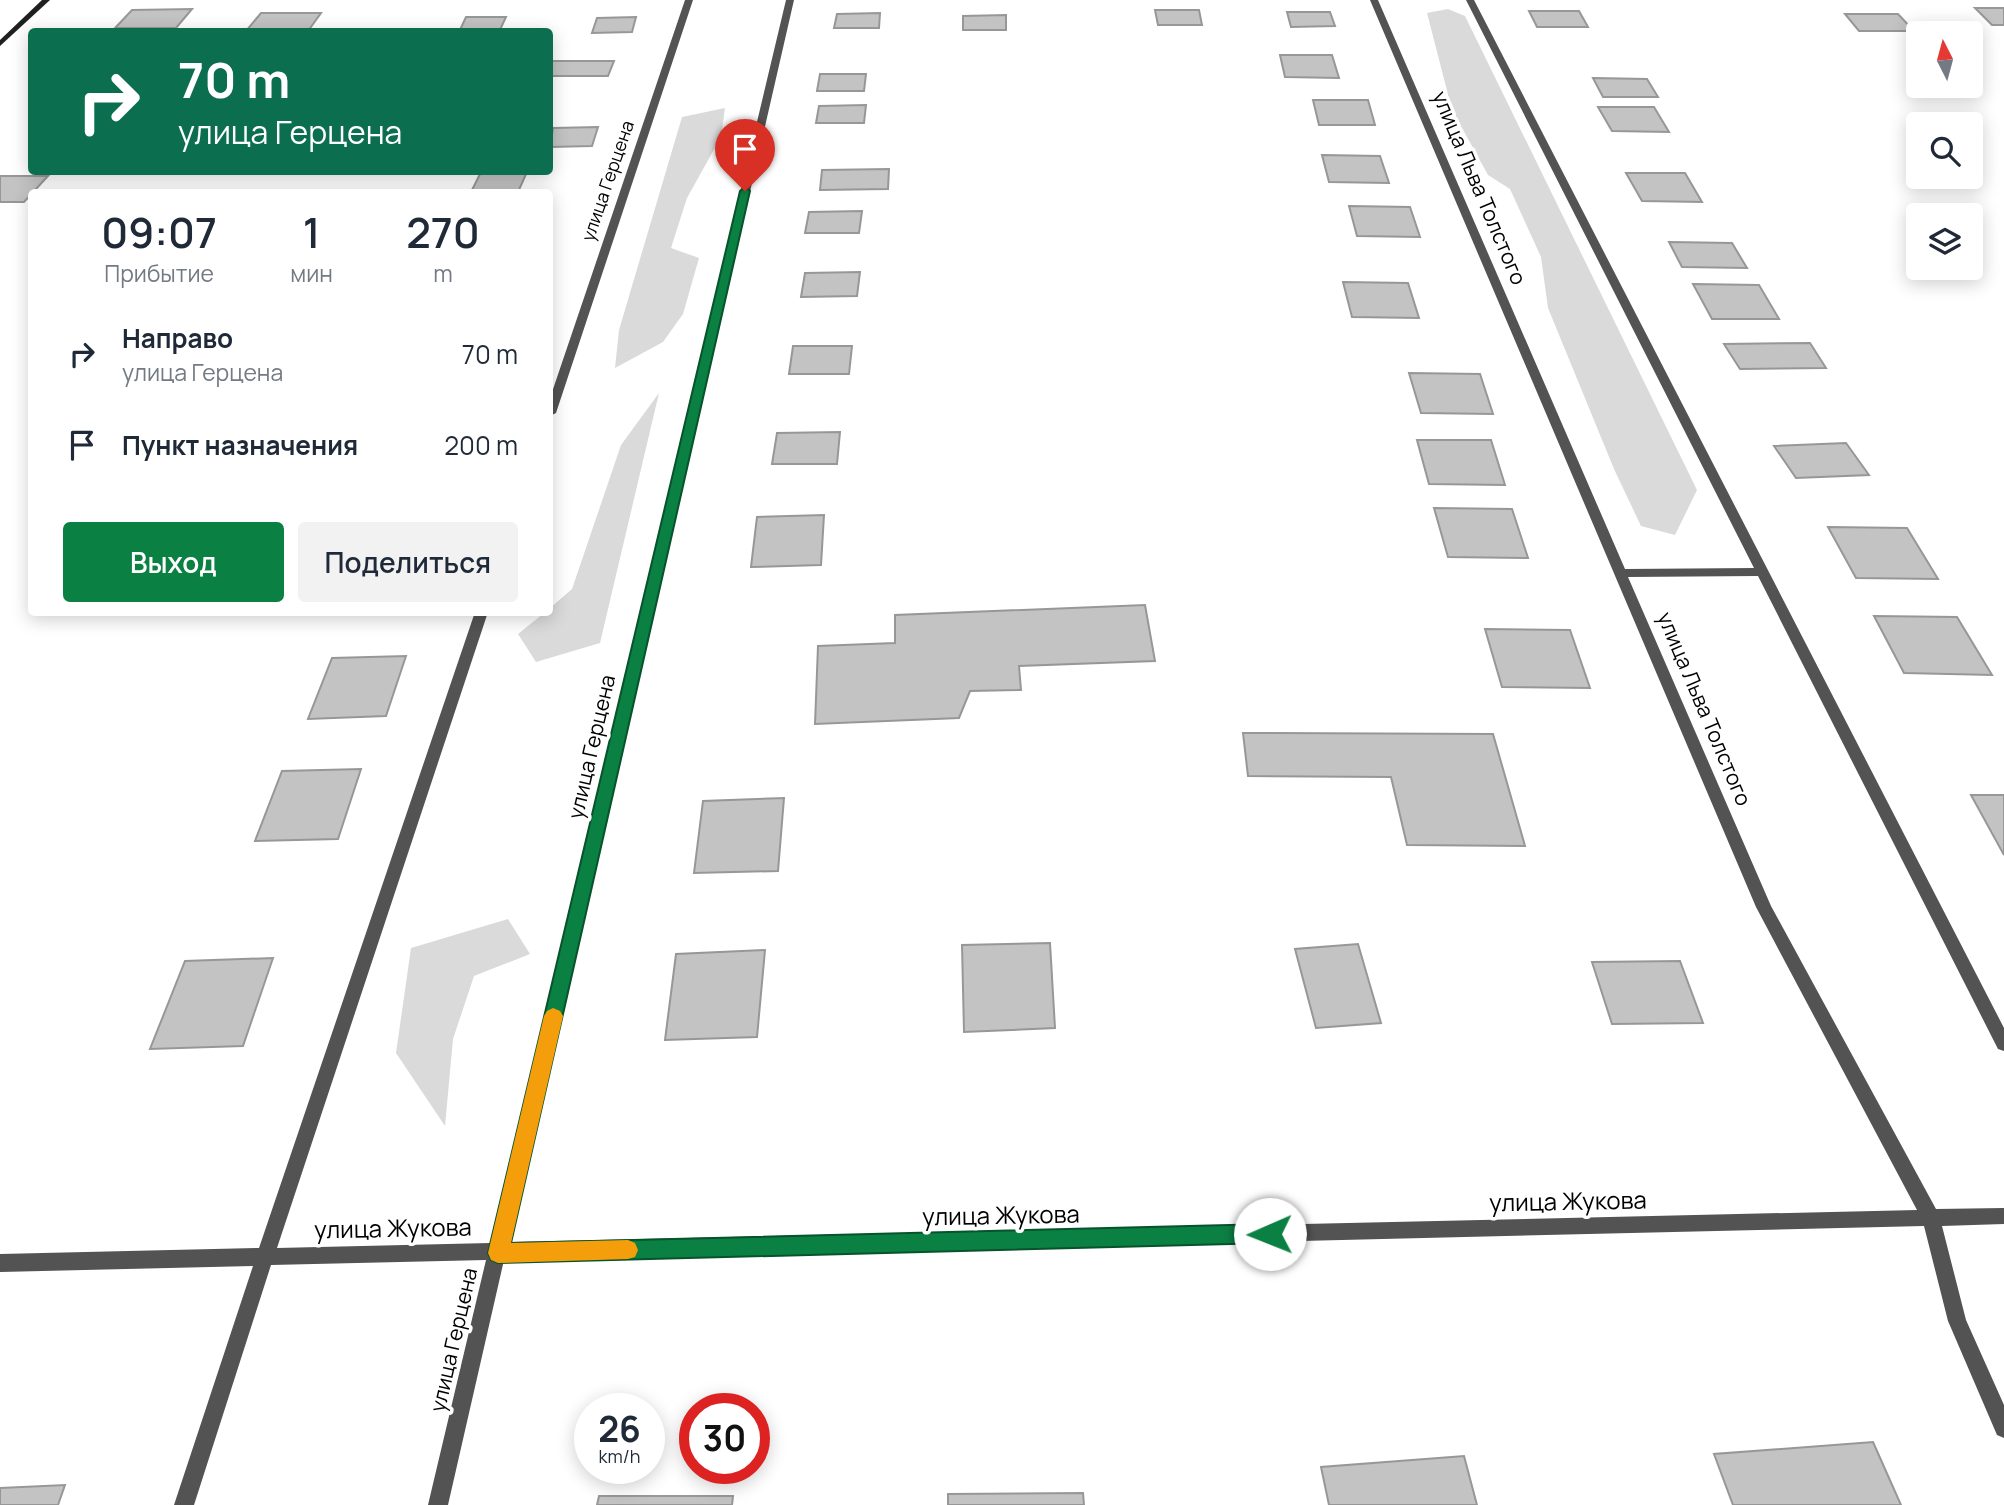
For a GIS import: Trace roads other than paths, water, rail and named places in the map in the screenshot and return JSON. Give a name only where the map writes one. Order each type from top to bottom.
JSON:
[{"type":"main road","points":[[0,44],[46,0]]},
{"type":"street","name":"улица Герцена","points":[[553,404],[689,0]]},
{"type":"street","name":"улица Герцена","points":[[438,1505],[790,0]]},
{"type":"street","name":"улица Льва Толстого","points":[[1374,0],[1764,907],[1931,1218],[1956,1321],[2004,1427]]},
{"type":"street","points":[[1470,0],[2004,1044]]},
{"type":"street","points":[[1620,573],[1762,572]]},
{"type":"street","points":[[184,1505],[481,616]]},
{"type":"street","name":"улица Жукова","points":[[0,1263],[2004,1216]]}]
